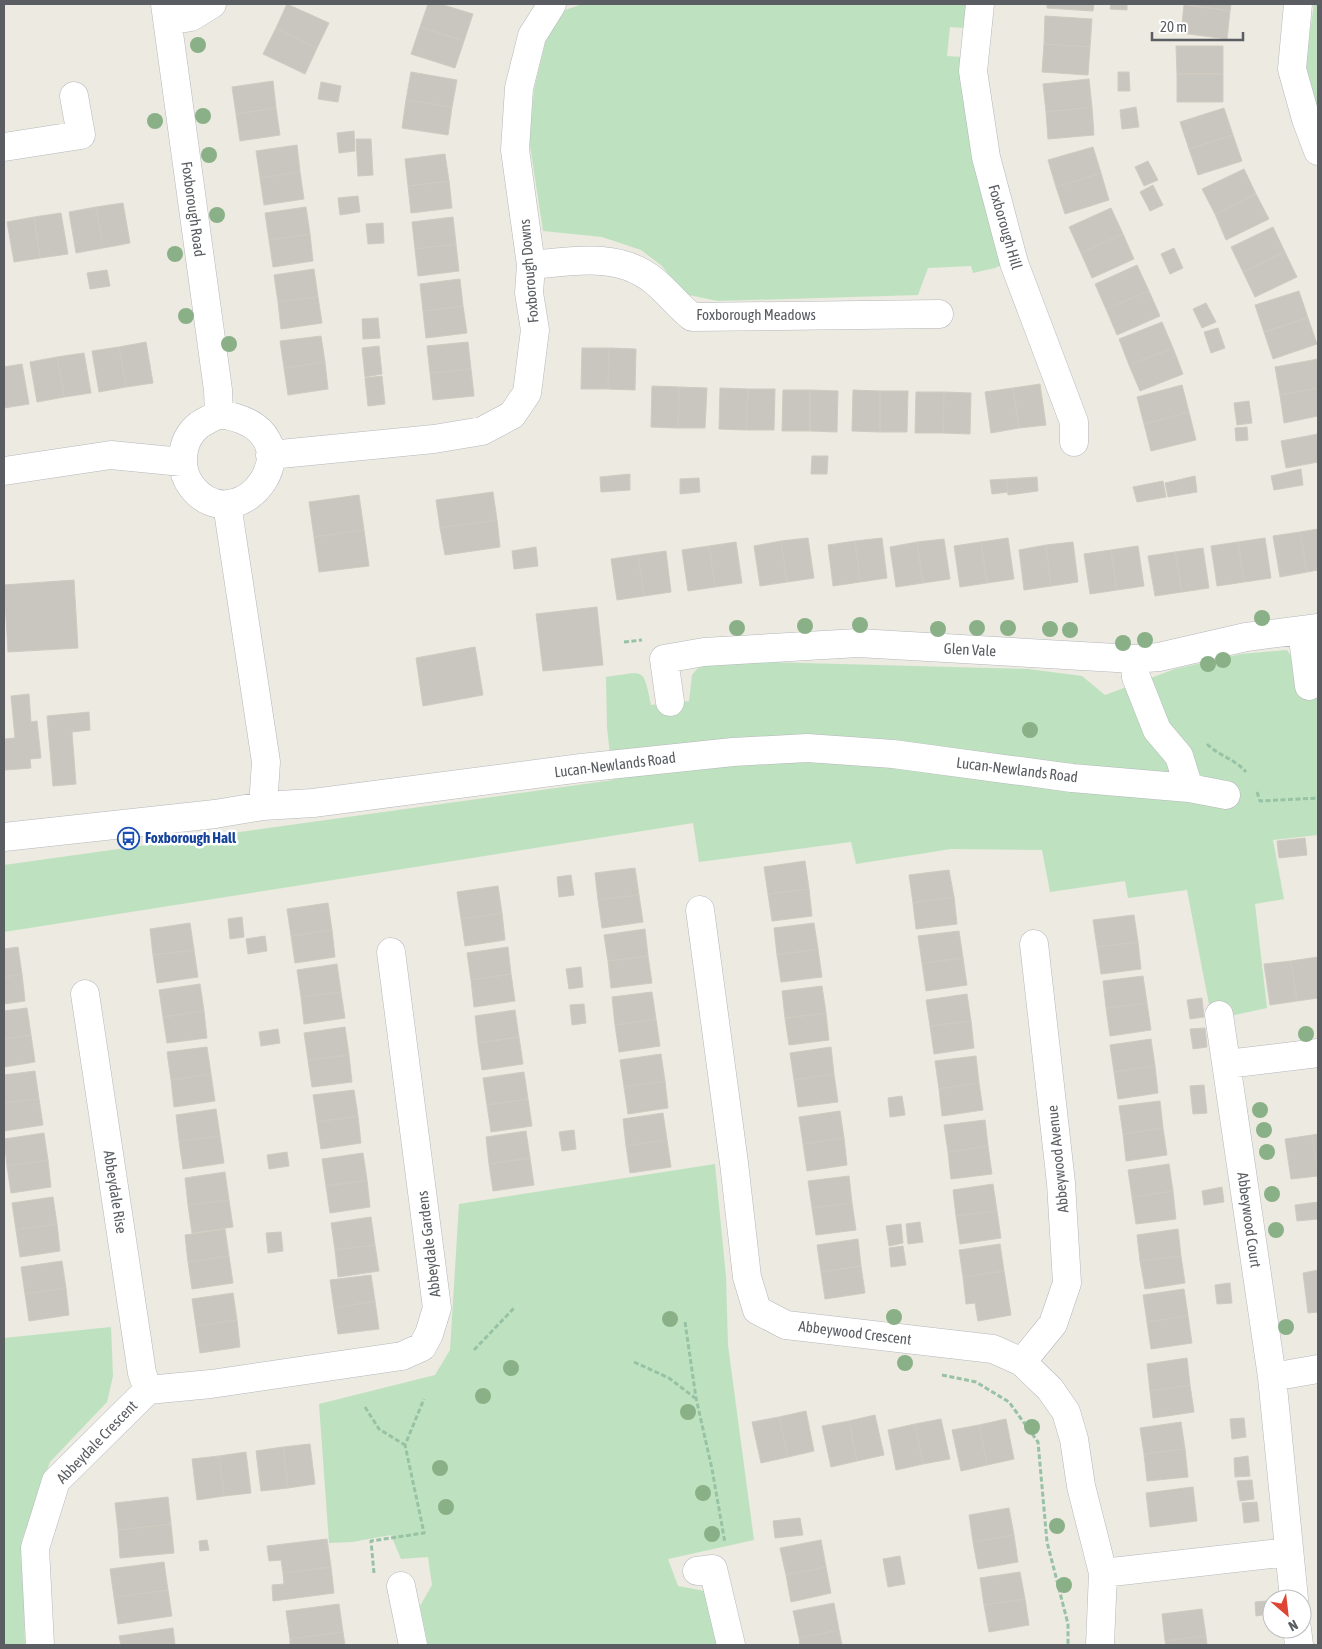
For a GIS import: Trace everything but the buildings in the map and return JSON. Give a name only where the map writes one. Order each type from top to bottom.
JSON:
[{"type":"street","points":[[166,12],[191,17],[212,4]]},
{"type":"street","name":"Foxborough Downs","points":[[270,455],[434,439],[482,432],[512,415],[527,393],[535,330],[529,293],[531,265],[515,150],[519,88],[532,36],[552,4]]},
{"type":"street","name":"Foxborough Hill","points":[[980,4],[973,71],[986,157],[1014,262],[1074,422],[1074,442]]},
{"type":"street","points":[[1298,4],[1292,69],[1306,119],[1318,151]]},
{"type":"street","name":"Foxborough Road","points":[[166,12],[218,390],[219,414]]},
{"type":"street","points":[[4,146],[81,135],[74,96]]},
{"type":"street","name":"Foxborough Meadows","points":[[531,265],[606,261],[630,265],[653,280],[679,307],[692,317],[939,314]]},
{"type":"street","points":[[219,414],[237,417],[249,422],[263,436],[270,455],[270,469],[265,482],[256,492],[244,500],[227,504],[203,497],[193,488],[185,476],[182,462],[184,448],[189,436],[198,426],[219,414]]},
{"type":"street","points":[[4,471],[111,455],[182,462]]},
{"type":"street","points":[[227,504],[266,762],[263,806]]},
{"type":"street","points":[[1308,686],[1310,629]]},
{"type":"street","name":"Glen Vale","points":[[670,702],[664,659],[704,652],[858,643],[1134,659],[1158,657],[1246,637],[1310,629]]},
{"type":"street","points":[[1134,659],[1136,677],[1157,730],[1179,756],[1189,788]]},
{"type":"street","name":"Lucan-Newlands Road","points":[[4,837],[215,814],[263,806],[313,803],[581,768],[704,755],[806,748],[893,754],[1072,778],[1189,788],[1226,795]]},
{"type":"street","name":"Abbeywood Crescent","points":[[700,910],[734,1163],[747,1277],[757,1310],[786,1325],[993,1349],[1022,1362],[1050,1389],[1066,1412],[1074,1439],[1081,1486],[1103,1572],[1100,1645]]},
{"type":"street","name":"Abbeywood Avenue","points":[[1022,1362],[1053,1324],[1068,1283],[1061,1183],[1034,944]]},
{"type":"street","name":"Abbeydale Gardens","points":[[148,1390],[210,1384],[402,1356],[422,1347],[429,1334],[437,1308],[391,952]]},
{"type":"street","name":"Abbeydale Rise","points":[[85,994],[142,1373],[148,1390]]},
{"type":"street","name":"Abbeywood Court","points":[[1219,1015],[1272,1377],[1293,1589]]},
{"type":"street","points":[[1227,1064],[1318,1053]]},
{"type":"street","points":[[1272,1377],[1318,1369]]},
{"type":"street","name":"Abbeydale Crescent","points":[[40,1645],[35,1548],[56,1481],[148,1390]]},
{"type":"street","points":[[1103,1572],[1289,1552]]},
{"type":"street","points":[[697,1571],[713,1569],[731,1645]]},
{"type":"street","points":[[388,1584],[413,1645]]},
{"type":"path","points":[[1204,741],[1215,752],[1239,764],[1248,774]]},
{"type":"path","points":[[1255,787],[1260,800],[1318,798]]},
{"type":"path","points":[[474,1350],[514,1308]]},
{"type":"path","points":[[684,1322],[696,1398],[712,1469],[724,1540]]},
{"type":"path","points":[[634,1362],[669,1378],[696,1398]]},
{"type":"path","points":[[939,1374],[976,1382],[1009,1402],[1038,1442],[1047,1542],[1068,1624],[1068,1645]]},
{"type":"path","points":[[388,1584],[371,1542],[424,1533],[405,1445],[424,1399]]},
{"type":"path","points":[[365,1406],[378,1429],[405,1445]]},
{"type":"green space","points":[[583,4],[967,4],[965,28],[950,27],[947,56],[962,57],[973,164],[1006,263],[995,268],[973,273],[971,266],[928,268],[918,295],[718,301],[684,294],[662,266],[641,250],[602,237],[543,231],[529,139],[534,90],[546,39],[565,10]]},
{"type":"green space","points":[[1314,4],[1318,4],[1318,118],[1305,65]]},
{"type":"green space","points":[[1287,650],[1302,673],[1318,684],[1318,835],[1273,840],[1284,899],[1255,904],[1267,1008],[1212,1020],[1187,890],[1128,898],[1125,881],[1050,892],[1042,850],[951,849],[856,864],[851,842],[699,862],[693,823],[4,932],[4,865],[613,780],[607,728],[606,677],[640,674],[646,683],[651,705],[689,701],[692,675],[697,669],[708,663],[766,662],[1028,669],[1082,676],[1105,695],[1175,669],[1241,654]]},
{"type":"green space","points":[[715,1164],[726,1277],[728,1345],[754,1540],[668,1559],[678,1586],[705,1591],[717,1645],[428,1645],[420,1606],[432,1585],[428,1557],[401,1559],[391,1535],[352,1542],[329,1543],[319,1404],[435,1375],[450,1350],[459,1204]]},
{"type":"green space","points":[[111,1327],[113,1376],[107,1402],[50,1462],[22,1540],[25,1645],[4,1645],[4,1338]]},
{"type":"place","name":"Foxborough Hall","points":[[129,838]]}]
